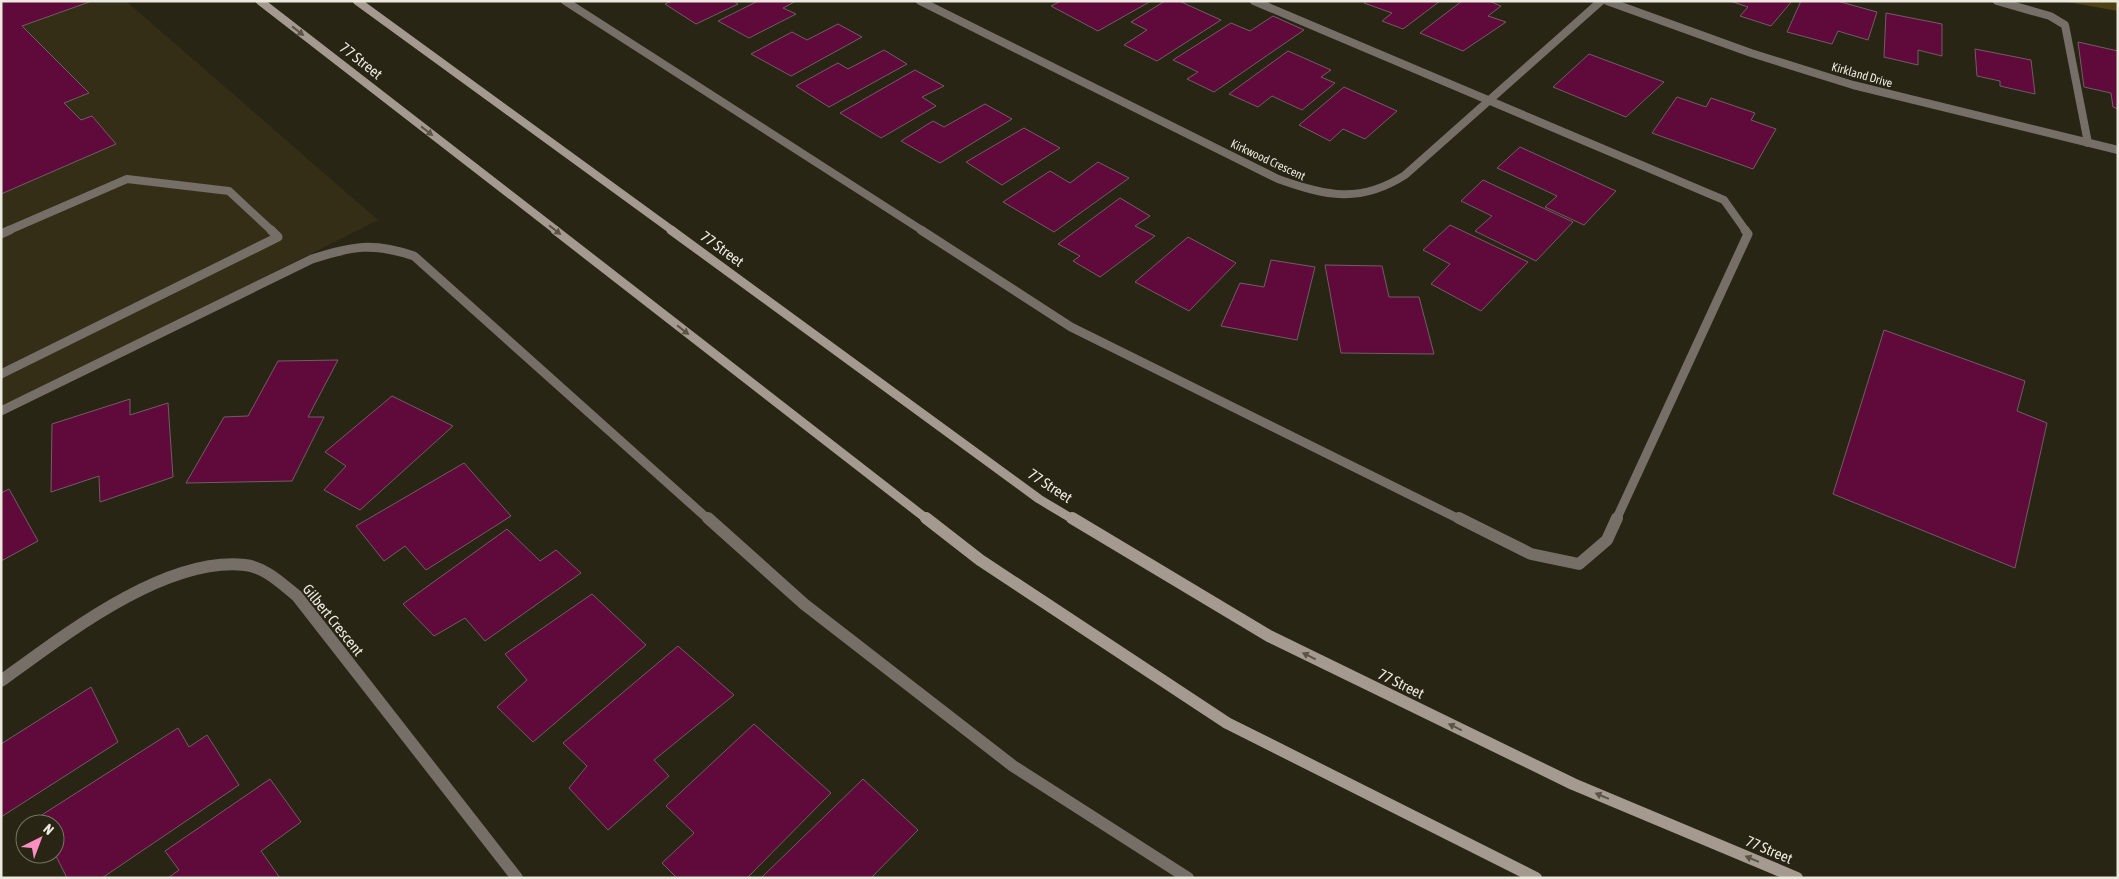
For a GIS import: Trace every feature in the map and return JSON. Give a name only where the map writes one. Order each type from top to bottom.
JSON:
[{"type":"main road","name":"77 Street","points":[[260,1],[980,560],[1227,723],[1536,878]]},
{"type":"main road","name":"77 Street","points":[[357,1],[1039,499],[1269,636],[1573,784],[1796,878]]},
{"type":"street","points":[[565,1],[1070,327],[1531,554],[1579,564],[1607,540],[1748,234],[1724,200],[1254,1]]},
{"type":"street","name":"Kirkwood Crescent","points":[[920,1],[1278,179],[1307,190],[1330,195],[1356,196],[1375,193],[1391,186],[1601,1]]},
{"type":"street","name":"Kirkland Drive","points":[[1607,1],[1751,53],[1853,85],[2118,150]]},
{"type":"street","points":[[1996,1],[2050,16],[2065,25],[2088,143]]},
{"type":"street","points":[[1,234],[127,179],[228,191],[278,237],[1,374]]},
{"type":"street","points":[[1,411],[312,259],[363,245],[386,246],[414,256],[804,604],[1014,766],[1188,878]]},
{"type":"street","name":"Gilbert Crescent","points":[[1,681],[106,610],[163,579],[208,567],[246,565],[274,577],[297,596],[517,878]]},
{"type":"shaded area","points":[[1,1],[126,1],[378,220],[1,410]]},
{"type":"shaded area","points":[[2062,1],[2118,1],[2118,11]]},
{"type":"building","points":[[1,1],[92,1],[22,26],[89,93],[64,103],[81,120],[92,116],[116,144],[1,194]]},
{"type":"building","points":[[672,1],[734,1],[738,4],[696,24],[665,4]]},
{"type":"building","points":[[758,1],[796,1],[783,8],[796,14],[749,38],[718,21]]},
{"type":"building","points":[[1061,1],[1151,1],[1098,31],[1051,6]]},
{"type":"building","points":[[1165,1],[1179,1],[1221,20],[1157,61],[1124,45],[1147,30],[1131,22]]},
{"type":"building","points":[[1366,1],[1440,1],[1403,29],[1382,21],[1392,13],[1364,3]]},
{"type":"building","points":[[1462,1],[1489,1],[1501,6],[1488,16],[1506,22],[1463,51],[1420,33]]},
{"type":"building","points":[[1730,1],[1792,1],[1771,26],[1740,16],[1748,7]]},
{"type":"building","points":[[1801,1],[1837,1],[1877,12],[1868,40],[1838,31],[1832,44],[1787,32]]},
{"type":"building","points":[[1886,13],[1942,24],[1942,56],[1918,50],[1918,65],[1884,57]]},
{"type":"building","points":[[1273,16],[1304,30],[1214,92],[1187,79],[1198,72],[1173,60],[1231,23],[1250,31]]},
{"type":"building","points":[[838,24],[862,37],[791,76],[751,54],[792,32],[807,40]]},
{"type":"building","points":[[2078,42],[2118,51],[2118,109],[2113,107],[2111,93],[2084,87]]},
{"type":"building","points":[[1975,49],[2031,60],[2035,94],[2000,86],[2000,81],[1977,76]]},
{"type":"building","points":[[884,50],[907,64],[829,107],[796,86],[838,63],[848,69]]},
{"type":"building","points":[[1288,51],[1331,70],[1321,77],[1335,83],[1302,110],[1272,96],[1258,107],[1229,94]]},
{"type":"building","points":[[1589,54],[1664,82],[1626,117],[1553,87]]},
{"type":"building","points":[[915,70],[944,86],[922,97],[936,106],[881,138],[840,113]]},
{"type":"building","points":[[1344,87],[1397,111],[1365,139],[1343,129],[1330,141],[1299,125]]},
{"type":"building","points":[[1677,97],[1706,107],[1711,98],[1755,113],[1751,120],[1776,129],[1753,169],[1652,133]]},
{"type":"building","points":[[985,104],[1012,119],[940,163],[901,141],[933,121],[944,127]]},
{"type":"building","points":[[1024,128],[1060,148],[1002,185],[966,162]]},
{"type":"building","points":[[1520,147],[1616,191],[1584,225],[1545,207],[1557,196],[1497,168]]},
{"type":"building","points":[[1098,162],[1129,178],[1054,232],[1003,202],[1050,171],[1070,183]]},
{"type":"building","points":[[1483,180],[1573,222],[1536,261],[1475,231],[1492,216],[1461,201]]},
{"type":"building","points":[[1120,198],[1150,216],[1135,226],[1155,236],[1100,277],[1073,261],[1080,256],[1058,244]]},
{"type":"building","points":[[1450,225],[1528,262],[1481,311],[1431,284],[1450,264],[1423,250]]},
{"type":"building","points":[[1188,237],[1236,263],[1189,311],[1135,282]]},
{"type":"building","points":[[1271,260],[1315,267],[1297,340],[1221,326],[1240,283],[1264,287]]},
{"type":"building","points":[[1325,265],[1382,266],[1389,297],[1419,297],[1434,354],[1341,353]]},
{"type":"building","points":[[1884,330],[2025,381],[2017,411],[2047,423],[2015,568],[1833,494]]},
{"type":"building","points":[[338,360],[308,417],[324,417],[292,481],[186,483],[224,417],[248,416],[278,361]]},
{"type":"building","points":[[392,396],[453,426],[360,510],[324,490],[346,466],[325,452]]},
{"type":"building","points":[[130,399],[130,415],[168,403],[173,477],[100,502],[99,476],[51,492],[52,424]]},
{"type":"building","points":[[464,463],[511,516],[426,570],[405,546],[384,561],[356,526]]},
{"type":"building","points":[[9,489],[38,541],[1,561],[1,493]]},
{"type":"building","points":[[507,529],[540,561],[556,550],[581,573],[485,641],[465,618],[434,636],[403,604]]},
{"type":"building","points":[[592,594],[646,645],[533,742],[497,707],[527,680],[505,654]]},
{"type":"building","points":[[678,646],[734,695],[654,760],[669,776],[608,830],[569,788],[587,766],[563,743]]},
{"type":"building","points":[[91,687],[118,742],[1,817],[1,744]]},
{"type":"building","points":[[754,724],[831,793],[747,878],[677,878],[662,863],[694,833],[666,806]]},
{"type":"building","points":[[178,728],[189,747],[207,735],[239,785],[102,878],[67,878],[60,864],[65,864],[65,814],[43,814]]},
{"type":"building","points":[[270,779],[301,822],[261,851],[280,878],[168,878],[179,870],[165,851]]},
{"type":"building","points":[[863,779],[918,830],[871,878],[761,878]]}]
